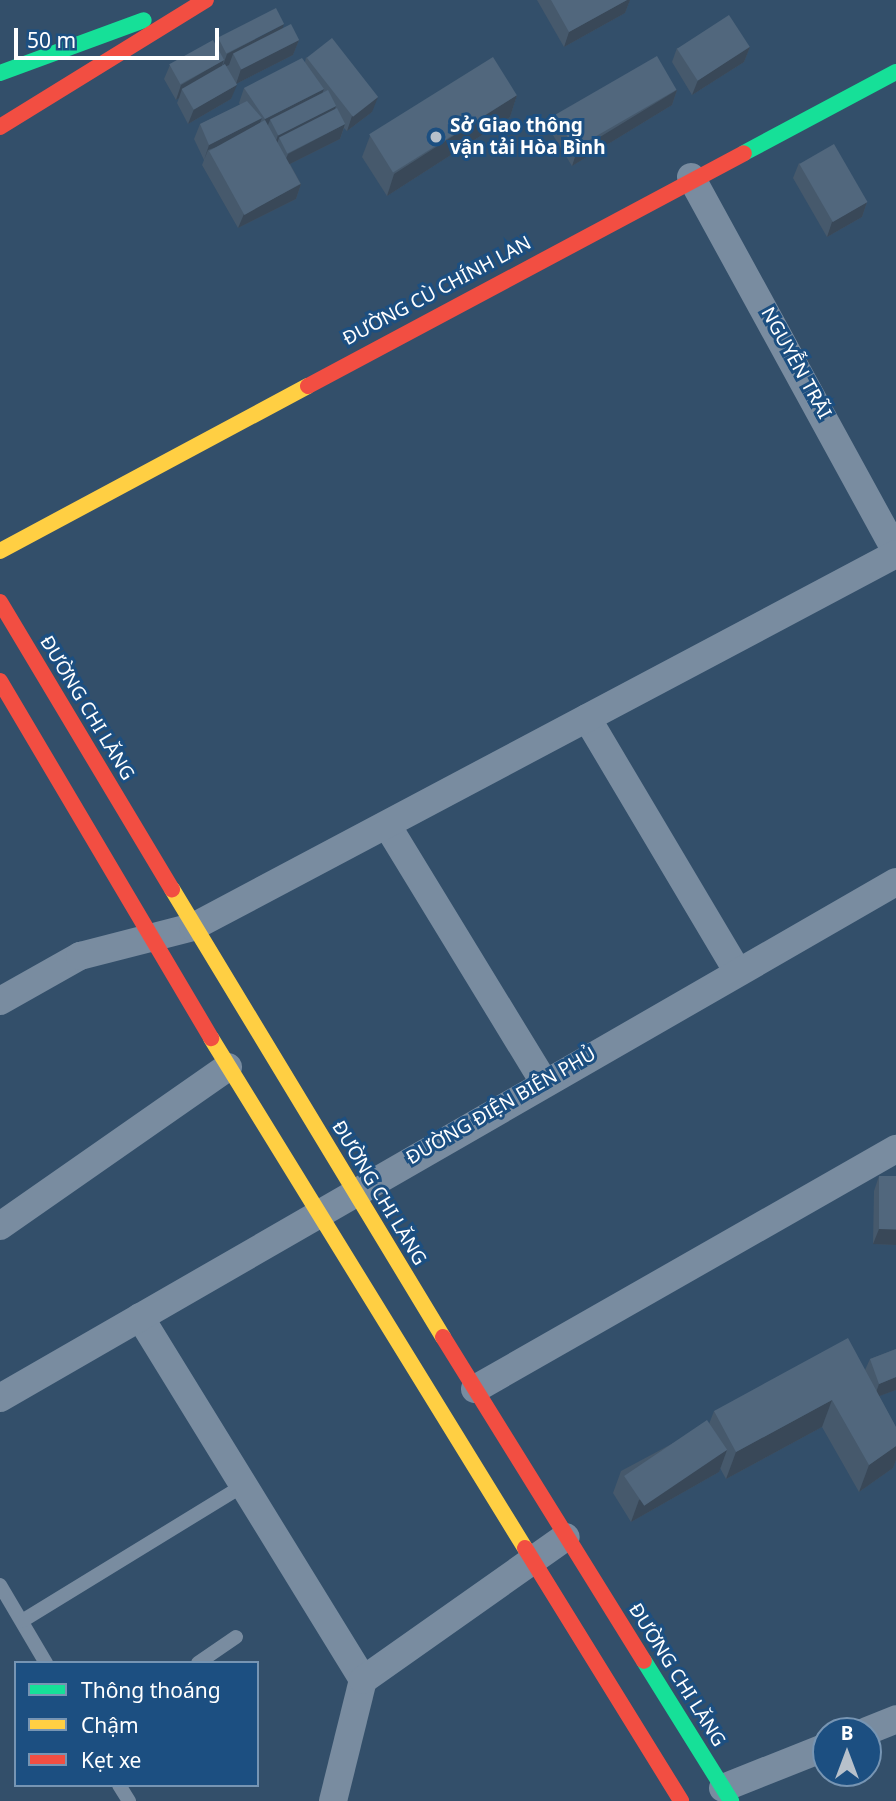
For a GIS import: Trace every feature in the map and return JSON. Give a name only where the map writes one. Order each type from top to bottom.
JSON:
[{"type":"main road","points":[[0,73],[187,0]]},
{"type":"main road","points":[[0,127],[206,0]]},
{"type":"main road","name":"ĐƯỜNG CÙ CHÍNH LAN","points":[[0,551],[691,177],[896,72]]},
{"type":"main road","name":"ĐƯỜNG CHI LĂNG","points":[[0,602],[352,1191],[727,1795]]},
{"type":"main road","points":[[0,681],[228,1066],[681,1801]]},
{"type":"street","name":"NGUYỄN TRÃI","points":[[691,177],[896,553]]},
{"type":"street","points":[[0,1001],[80,956],[148,934],[193,928],[896,553]]},
{"type":"street","points":[[586,718],[738,972]]},
{"type":"street","points":[[387,825],[544,1082]]},
{"type":"street","name":"ĐƯỜNG ĐIỆN BIÊN PHỦ","points":[[0,1398],[352,1191],[896,882]]},
{"type":"street","points":[[0,1226],[228,1066]]},
{"type":"street","points":[[475,1389],[896,1149]]},
{"type":"street","points":[[139,1317],[363,1680]]},
{"type":"street","points":[[333,1801],[363,1680],[566,1537]]},
{"type":"street","points":[[727,1795],[812,1754]]},
{"type":"lane","points":[[22,1622],[242,1486]]},
{"type":"lane","points":[[0,1585],[45,1661]]},
{"type":"lane","points":[[201,1661],[236,1637]]},
{"type":"building","points":[[551,0],[627,0],[569,32]]},
{"type":"building","points":[[276,8],[284,24],[226,54],[218,38]]},
{"type":"building","points":[[729,15],[750,47],[698,81],[677,49]]},
{"type":"building","points":[[291,24],[299,40],[241,70],[233,54]]},
{"type":"building","points":[[332,38],[378,97],[353,117],[307,58]]},
{"type":"building","points":[[213,40],[224,60],[180,84],[169,64]]},
{"type":"building","points":[[657,56],[676,90],[574,149],[555,115]]},
{"type":"building","points":[[493,57],[517,95],[393,173],[369,134]]},
{"type":"building","points":[[302,58],[324,89],[265,119],[244,88]]},
{"type":"building","points":[[225,64],[237,85],[194,110],[182,89]]},
{"type":"building","points":[[328,90],[336,106],[278,136],[270,120]]},
{"type":"building","points":[[247,101],[262,118],[209,145],[200,124]]},
{"type":"building","points":[[337,108],[345,124],[287,154],[279,138]]},
{"type":"building","points":[[265,120],[300,184],[244,215],[209,151]]},
{"type":"building","points":[[834,144],[868,202],[833,222],[799,164]]},
{"type":"building","points":[[879,1176],[896,1176],[896,1229],[879,1229]]},
{"type":"building","points":[[848,1338],[896,1427],[896,1446],[869,1465],[832,1400],[736,1452],[714,1411]]},
{"type":"building","points":[[896,1349],[896,1377],[879,1384],[870,1359]]},
{"type":"building","points":[[707,1420],[727,1450],[644,1506],[624,1476]]},
{"type":"traffic: fast","points":[[0,73],[144,20]]},
{"type":"traffic: fast","points":[[744,153],[896,72]]},
{"type":"traffic: fast","points":[[644,1661],[731,1801]]},
{"type":"traffic: slow","points":[[0,551],[308,386]]},
{"type":"traffic: slow","points":[[172,889],[443,1337]]},
{"type":"traffic: slow","points":[[211,1038],[525,1548]]},
{"type":"traffic: jam","points":[[0,127],[206,0]]},
{"type":"traffic: jam","points":[[308,386],[744,153]]},
{"type":"traffic: jam","points":[[0,602],[172,889]]},
{"type":"traffic: jam","points":[[0,681],[211,1038]]},
{"type":"traffic: jam","points":[[443,1337],[644,1661]]},
{"type":"traffic: jam","points":[[525,1548],[681,1801]]},
{"type":"place","name":"Sở Giao thông vận tải Hòa Bình","points":[[436,137]]}]
